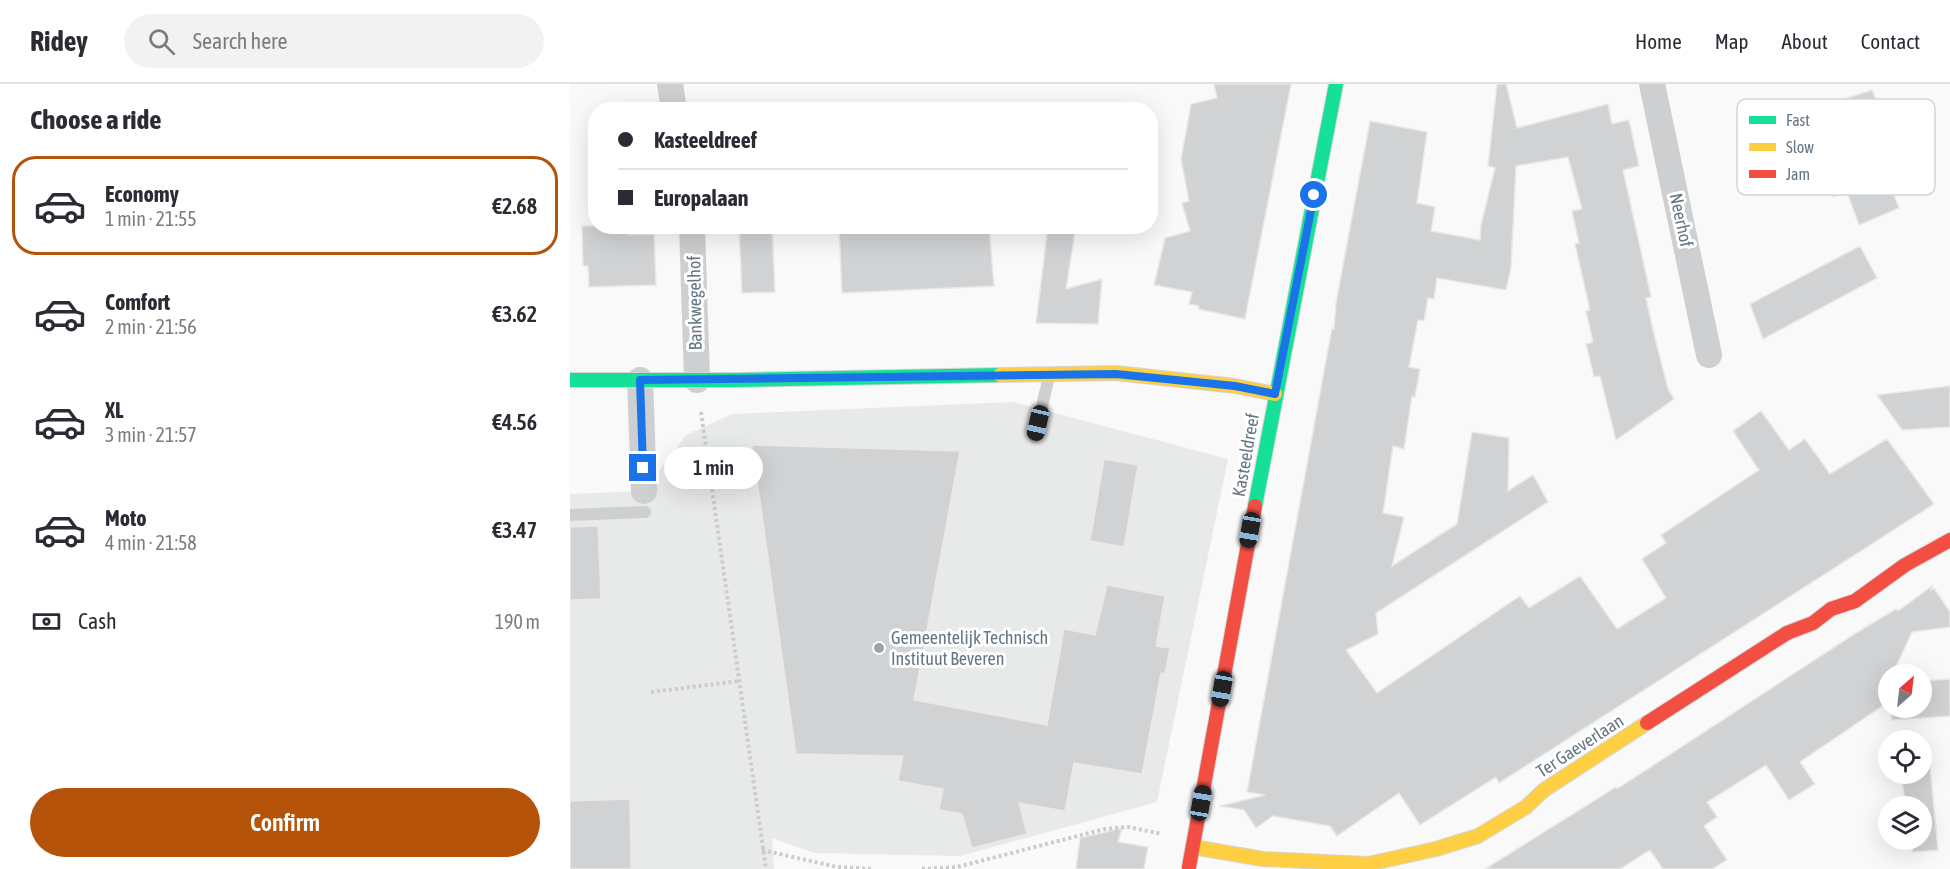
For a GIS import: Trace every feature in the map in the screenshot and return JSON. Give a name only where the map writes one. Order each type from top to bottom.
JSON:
[{"type":"street","points":[[670,84],[673,102]]},
{"type":"street","name":"Kasteeldreef","points":[[1189,869],[1275,394],[1336,84]]},
{"type":"street","name":"Neerhof","points":[[1652,84],[1709,355]]},
{"type":"street","name":"Bankwegelhof","points":[[692,234],[697,380]]},
{"type":"street","points":[[570,380],[1116,374],[1235,386],[1275,394]]},
{"type":"street","points":[[640,380],[644,502]]},
{"type":"street","name":"Ter Gaeverlaan","points":[[1193,847],[1263,859],[1368,864],[1436,849],[1478,836],[1526,807],[1544,790],[1787,633],[1813,623],[1831,609],[1855,601],[1905,565],[1950,540]]},
{"type":"lane","points":[[1035,437],[1050,374]]},
{"type":"lane","points":[[570,515],[644,502]]},
{"type":"path","points":[[697,380],[766,869]]},
{"type":"path","points":[[651,692],[739,681]]},
{"type":"path","points":[[922,869],[957,867],[1105,829],[1128,827],[1161,833],[1193,847]]},
{"type":"path","points":[[762,850],[837,867],[871,869]]},
{"type":"shaded area","name":"Gemeentelijk Technisch Instituut Beveren","points":[[1013,402],[1228,459],[1157,802],[960,856],[814,853],[772,838],[774,869],[570,869],[570,494],[644,491],[686,435],[732,414]]},
{"type":"building","points":[[1214,84],[1291,84],[1245,319],[1198,309],[1199,306],[1189,304],[1192,292],[1154,285],[1165,238],[1190,231],[1182,203],[1189,201],[1181,159],[1191,104],[1217,98]]},
{"type":"building","points":[[1497,84],[1506,84],[1517,128],[1608,104],[1612,124],[1629,120],[1639,166],[1623,170],[1651,297],[1646,298],[1653,330],[1668,389],[1674,399],[1616,440],[1600,376],[1594,377],[1586,344],[1593,342],[1586,311],[1590,310],[1575,244],[1579,243],[1572,211],[1582,209],[1568,157],[1516,166],[1511,268],[1506,290],[1437,278],[1434,299],[1428,298],[1424,321],[1418,320],[1409,367],[1420,369],[1415,397],[1412,396],[1404,449],[1393,446],[1383,513],[1404,517],[1392,566],[1457,524],[1472,432],[1509,438],[1508,491],[1533,475],[1548,502],[1376,613],[1378,634],[1346,650],[1377,693],[1520,596],[1529,608],[1580,576],[1617,629],[1666,598],[1642,559],[1666,543],[1661,535],[1759,470],[1733,431],[1761,411],[1789,450],[1805,439],[1830,474],[1887,439],[1934,504],[1499,783],[1496,777],[1420,825],[1399,793],[1337,836],[1330,826],[1273,816],[1256,828],[1244,810],[1220,806],[1265,795],[1247,792],[1332,328],[1334,329],[1336,303],[1370,121],[1427,132],[1417,203],[1435,207],[1431,231],[1480,240],[1481,225],[1495,168],[1488,166]]},
{"type":"building","points":[[1872,90],[1876,99],[1845,99]]},
{"type":"building","points":[[1848,195],[1894,195],[1899,208],[1859,225]]},
{"type":"building","points":[[582,226],[588,226],[588,234],[654,234],[656,285],[589,287],[588,266],[583,266]]},
{"type":"building","points":[[739,234],[772,234],[775,292],[742,293]]},
{"type":"building","points":[[839,234],[990,234],[994,286],[842,293]]},
{"type":"building","points":[[1047,234],[1075,234],[1066,289],[1102,279],[1098,324],[1036,323]]},
{"type":"building","points":[[1860,246],[1877,278],[1763,339],[1750,304]]},
{"type":"building","points":[[1950,386],[1950,427],[1902,430],[1877,395]]},
{"type":"building","points":[[752,445],[960,451],[914,700],[1047,725],[1064,629],[1095,635],[1107,585],[1165,596],[1156,646],[1170,648],[1165,674],[1161,673],[1142,774],[1074,763],[1065,811],[1019,803],[1027,834],[972,848],[962,814],[939,810],[943,789],[898,781],[903,756],[796,754]]},
{"type":"building","points":[[1104,459],[1138,465],[1124,547],[1090,541]]},
{"type":"building","points":[[598,526],[601,599],[570,600],[570,527]]},
{"type":"building","points":[[1932,586],[1931,590],[1934,588],[1950,612],[1950,627],[1912,632],[1897,664],[1878,664],[1878,709],[1800,762],[1815,784],[1789,800],[1766,765],[1707,802],[1717,817],[1704,826],[1727,860],[1712,869],[1663,869],[1650,850],[1620,869],[1485,869],[1616,787],[1617,789],[1856,633],[1896,609],[1898,611]]},
{"type":"building","points":[[1950,679],[1950,716],[1932,717],[1932,680]]},
{"type":"building","points":[[1892,718],[1921,718],[1892,720]]},
{"type":"building","points":[[1903,784],[1932,784],[1938,850],[1913,852],[1913,850],[1932,850],[1932,796],[1904,796]]},
{"type":"building","points":[[630,799],[631,869],[570,869],[570,801]]},
{"type":"building","points":[[1122,828],[1118,842],[1148,847],[1144,869],[1076,869],[1080,838]]},
{"type":"traffic: fast","points":[[1255,506],[1336,84]]},
{"type":"traffic: fast","points":[[570,380],[737,380],[1000,375]]},
{"type":"traffic: slow","points":[[1000,375],[1116,373],[1235,386],[1275,394]]},
{"type":"traffic: slow","points":[[1193,847],[1263,859],[1368,864],[1436,849],[1478,836],[1526,807],[1544,790],[1647,723]]},
{"type":"traffic: jam","points":[[1189,867],[1255,506]]},
{"type":"traffic: jam","points":[[1647,723],[1787,633],[1813,623],[1831,609],[1855,601],[1905,565],[1950,540]]},
{"type":"place","name":"Gemeentelijk Technisch Instituut Beveren","points":[[879,648]]},
{"type":"route","points":[[643,468],[640,380],[1116,374],[1235,386],[1275,394],[1314,195]]}]
